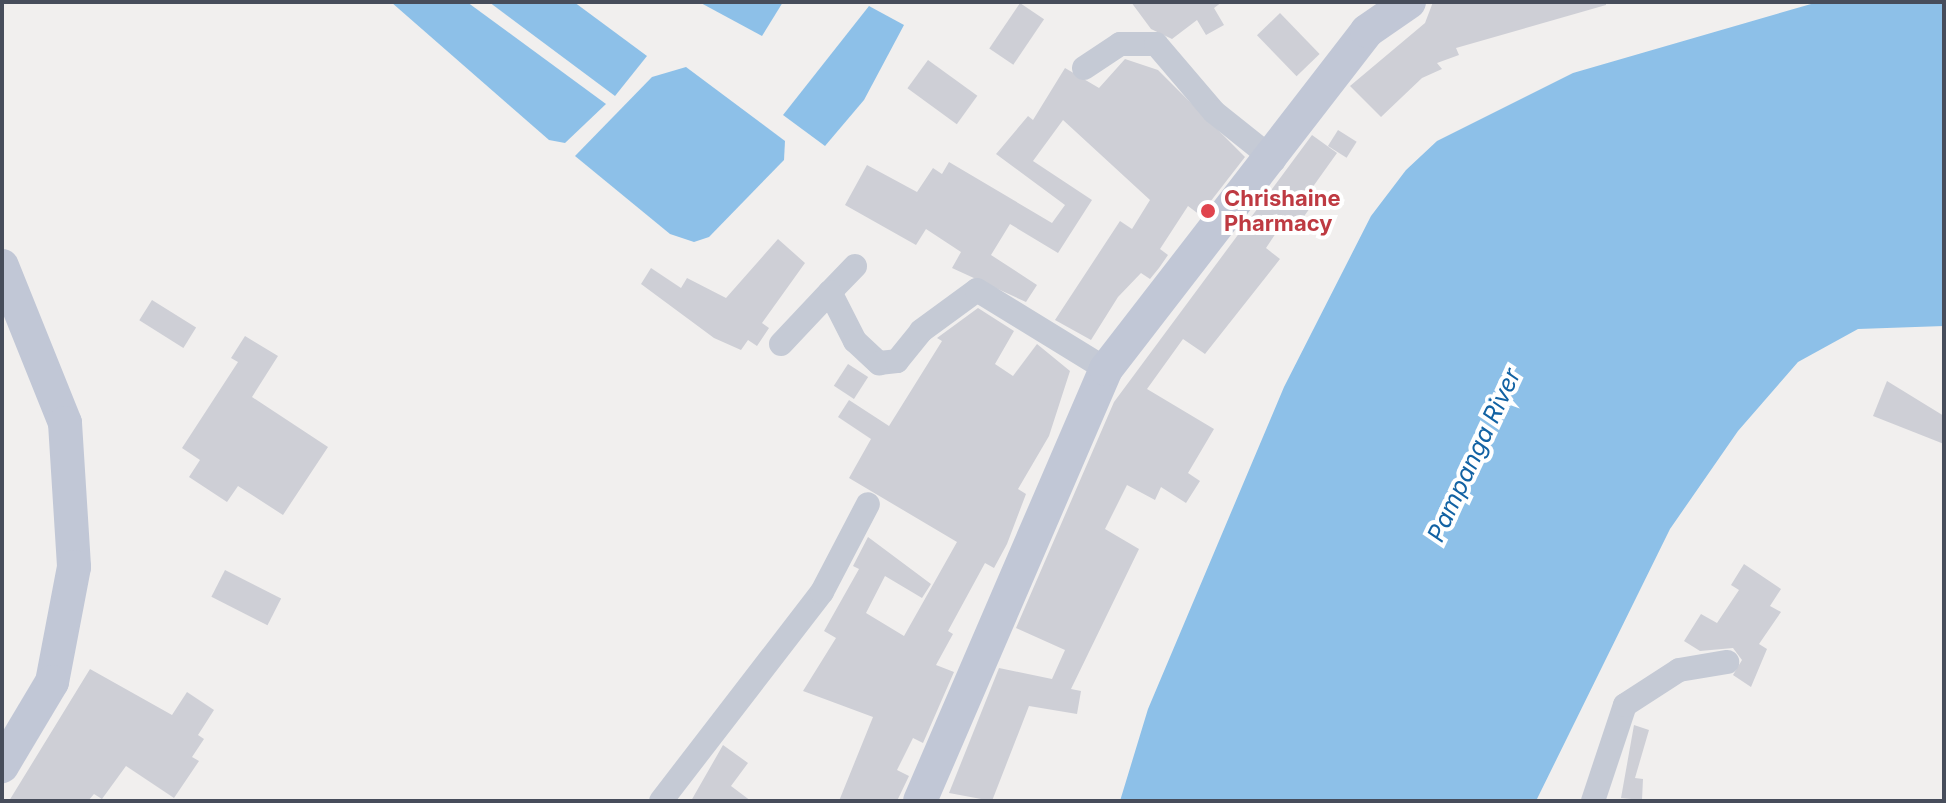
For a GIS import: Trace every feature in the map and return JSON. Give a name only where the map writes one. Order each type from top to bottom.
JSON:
[{"type":"main road","points":[[920,801],[1106,369],[1274,160],[1367,31],[1409,2]]},
{"type":"main road","points":[[2,266],[65,423],[74,567],[52,682],[7,749]]},
{"type":"street","points":[[1084,68],[1120,44],[1156,44],[1214,112],[1274,160]]},
{"type":"street","points":[[781,344],[855,266]]},
{"type":"street","points":[[830,292],[855,341],[879,363],[897,361],[921,331],[977,290],[1106,369]]},
{"type":"street","points":[[661,801],[822,592],[868,504]]},
{"type":"street","points":[[1593,801],[1625,705],[1679,670],[1727,662]]},
{"type":"water","points":[[391,2],[467,2],[606,104],[565,143],[549,140]]},
{"type":"water","points":[[489,2],[574,2],[647,56],[615,96]]},
{"type":"water","points":[[699,2],[783,2],[762,36]]},
{"type":"water","name":"Pampanga River","points":[[1818,2],[1944,2],[1944,326],[1858,329],[1798,362],[1738,431],[1670,529],[1536,801],[1120,801],[1148,709],[1284,387],[1371,216],[1406,170],[1437,141],[1573,73]]},
{"type":"water","points":[[869,6],[904,25],[864,100],[825,146],[783,115]]},
{"type":"water","points":[[686,67],[785,141],[784,160],[709,237],[694,242],[670,234],[575,156],[652,77]]},
{"type":"building","points":[[1131,2],[1222,2],[1214,8],[1224,25],[1206,35],[1197,20],[1172,39],[1151,29]]},
{"type":"building","points":[[1433,2],[1606,2],[1606,5],[1456,48],[1459,55],[1437,63],[1442,69],[1422,78],[1381,117],[1350,86],[1425,23]]},
{"type":"building","points":[[1020,3],[1044,19],[1013,65],[989,49]]},
{"type":"building","points":[[1280,13],[1320,54],[1297,76],[1257,35]]},
{"type":"building","points":[[1125,59],[1158,70],[1245,157],[1200,215],[1188,206],[1160,249],[1168,255],[1159,268],[1150,279],[1141,273],[1118,297],[1091,340],[1055,320],[1120,221],[1132,229],[1150,200],[1063,120],[1033,161],[1092,200],[1058,253],[1010,224],[991,255],[1037,285],[1026,302],[952,268],[961,252],[926,229],[916,245],[845,205],[867,165],[917,192],[933,168],[942,174],[949,162],[1052,223],[1065,205],[996,154],[1028,116],[1033,120],[1065,68],[1099,88]]},
{"type":"building","points":[[928,60],[977,96],[957,124],[907,88]]},
{"type":"building","points":[[1338,130],[1357,142],[1347,158],[1328,146]]},
{"type":"building","points":[[1312,135],[1337,153],[1307,195],[1315,201],[1297,226],[1286,218],[1266,248],[1280,259],[1205,354],[1183,339],[1147,389],[1214,429],[1188,473],[1200,481],[1186,503],[1161,487],[1155,500],[1127,485],[1105,529],[1139,549],[1071,689],[1081,691],[1077,714],[1029,706],[992,801],[949,793],[999,668],[1052,679],[1065,650],[1016,628],[1114,402]]},
{"type":"building","points":[[778,239],[805,263],[762,323],[769,328],[757,346],[748,340],[741,350],[714,338],[641,284],[651,268],[681,288],[687,278],[726,298]]},
{"type":"building","points":[[152,300],[196,328],[183,348],[139,320]]},
{"type":"building","points":[[978,308],[1014,331],[995,364],[1013,376],[1037,344],[1070,371],[1049,436],[1018,489],[1026,494],[1007,544],[994,568],[985,563],[948,631],[953,634],[936,665],[954,672],[923,743],[913,738],[897,770],[909,776],[897,801],[839,801],[873,717],[803,691],[836,638],[824,631],[859,569],[853,566],[868,537],[931,584],[922,598],[885,576],[866,613],[904,636],[957,542],[849,478],[871,439],[838,417],[849,400],[889,426],[942,341],[937,338]]},
{"type":"building","points":[[245,336],[278,356],[252,397],[328,447],[283,515],[238,486],[227,502],[189,477],[200,460],[182,448],[238,362],[231,358]]},
{"type":"building","points":[[848,364],[868,377],[854,399],[834,386]]},
{"type":"building","points":[[1887,381],[1944,416],[1944,444],[1873,416]]},
{"type":"building","points":[[1744,564],[1781,589],[1770,606],[1781,612],[1759,644],[1767,649],[1751,687],[1733,675],[1742,660],[1733,648],[1700,651],[1684,641],[1701,614],[1717,623],[1739,590],[1731,585]]},
{"type":"building","points":[[225,570],[281,599],[268,625],[211,597]]},
{"type":"building","points":[[90,669],[172,715],[187,692],[214,710],[198,735],[204,739],[192,757],[199,761],[174,798],[126,766],[102,799],[94,794],[88,801],[9,801]]},
{"type":"building","points":[[1634,725],[1649,730],[1635,778],[1643,779],[1642,800],[1621,798]]},
{"type":"building","points":[[723,745],[748,763],[731,786],[751,801],[691,801]]},
{"type":"place","name":"Chrishaine Pharmacy","points":[[1208,211]]}]
